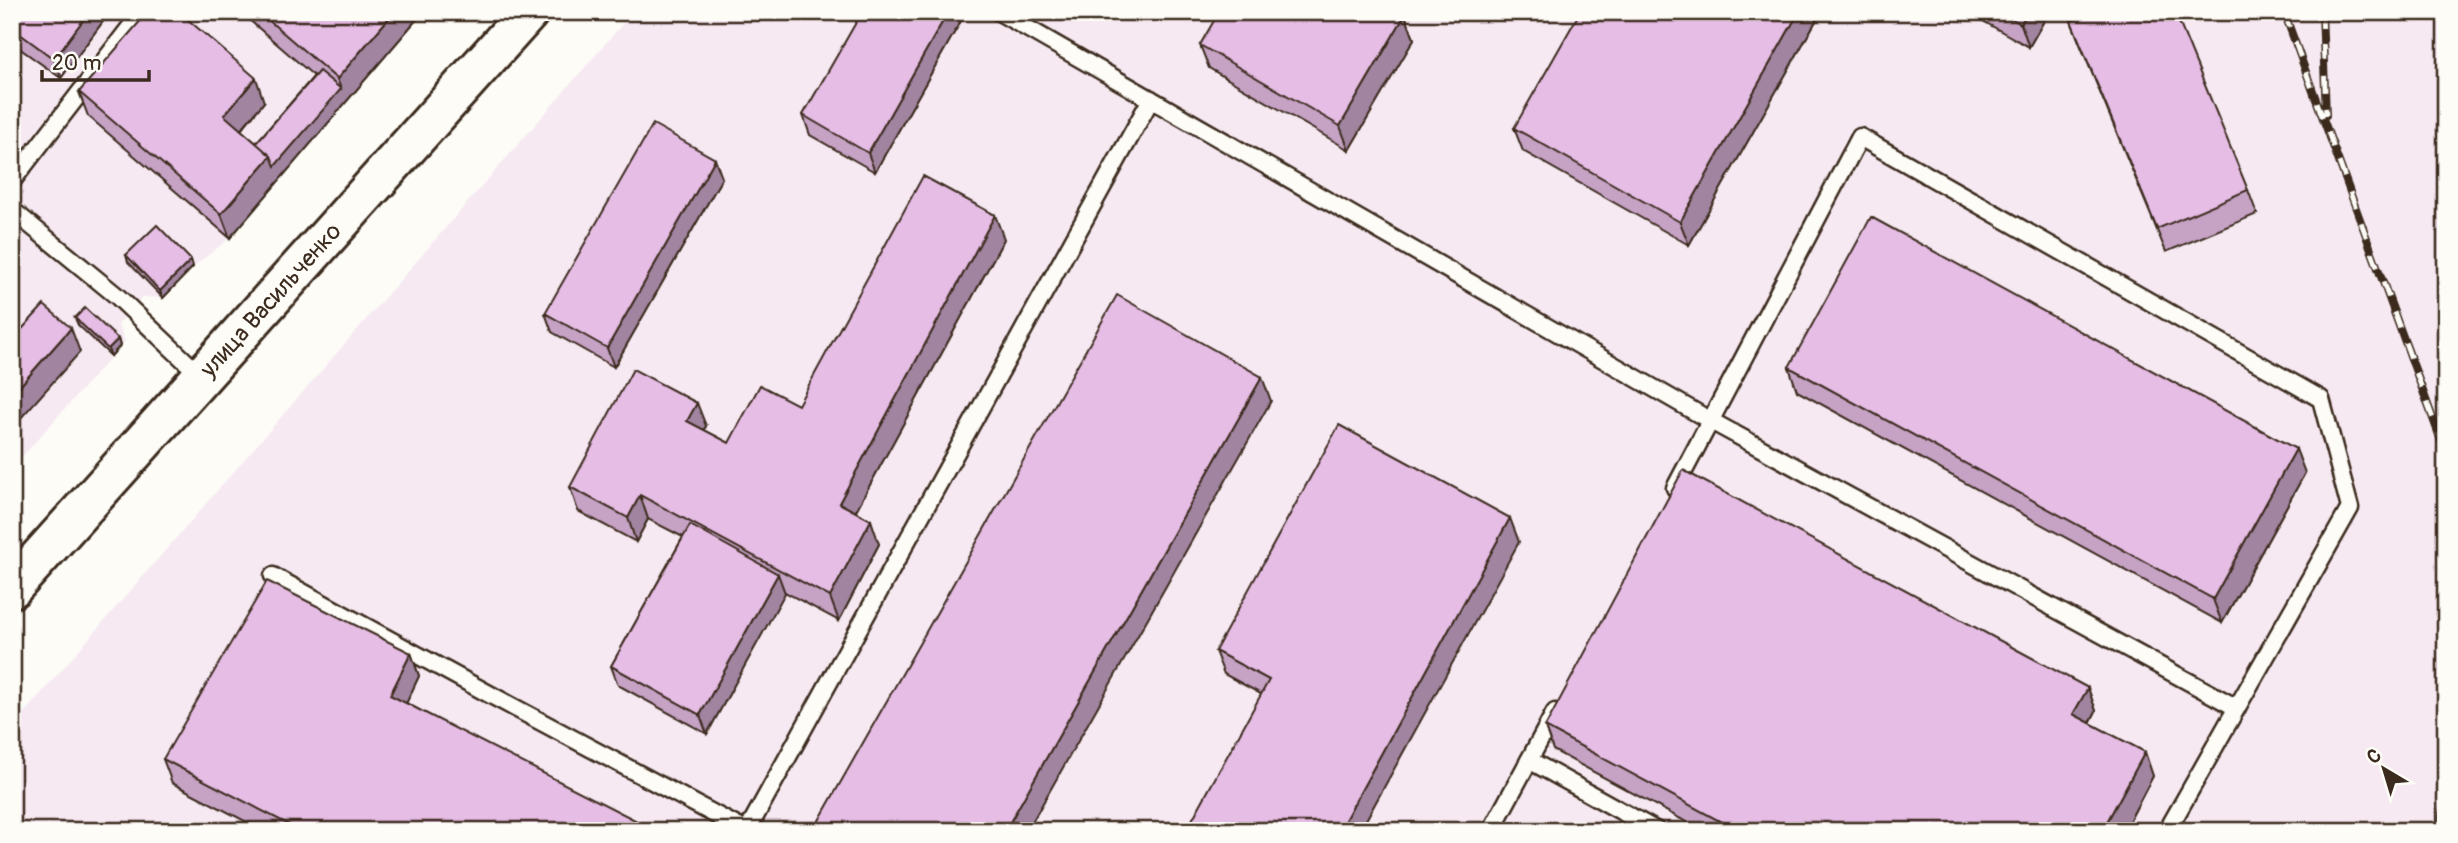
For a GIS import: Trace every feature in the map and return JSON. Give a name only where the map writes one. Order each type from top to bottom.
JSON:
[{"type":"main road","name":"улица Васильченко","points":[[12,588],[528,12]]},
{"type":"lane","points":[[12,181],[142,12]]},
{"type":"lane","points":[[999,12],[1711,421],[2236,708]]},
{"type":"lane","points":[[273,576],[747,831],[1151,99]]},
{"type":"lane","points":[[1665,506],[1860,137],[2321,399],[2350,508],[2167,831]]},
{"type":"lane","points":[[12,210],[117,296],[202,377]]},
{"type":"lane","points":[[1491,831],[1561,700]]},
{"type":"lane","points":[[1529,760],[1657,831]]},
{"type":"shaded area","points":[[12,12],[423,12],[230,238],[193,267],[163,298],[142,297],[118,325],[125,341],[12,468]]},
{"type":"shaded area","points":[[633,12],[2446,12],[2446,831],[12,831],[12,727]]},
{"type":"building","points":[[12,12],[89,12],[54,59],[12,28]]},
{"type":"building","points":[[148,12],[179,12],[256,78],[224,115],[271,156],[221,214],[79,92]]},
{"type":"building","points":[[259,12],[394,12],[337,79]]},
{"type":"building","points":[[862,12],[948,12],[868,153],[803,115]]},
{"type":"building","points":[[1219,12],[1400,12],[1405,15],[1340,126],[1200,45]]},
{"type":"building","points":[[1580,12],[1799,12],[1680,222],[1514,128]]},
{"type":"building","points":[[2001,12],[2027,12],[2021,24]]},
{"type":"building","points":[[2091,12],[2175,12],[2248,190],[2157,229],[2071,21]]},
{"type":"building","points":[[319,71],[341,89],[275,166],[271,156],[256,143]]},
{"type":"building","points":[[653,124],[715,159],[607,348],[545,313]]},
{"type":"building","points":[[923,176],[995,215],[839,503],[871,520],[830,597],[640,495],[628,518],[570,487],[633,369],[697,403],[687,421],[729,443],[760,385],[798,405]]},
{"type":"building","points":[[1871,217],[2296,449],[2213,599],[1789,367]]},
{"type":"building","points":[[157,225],[191,260],[160,291],[126,255]]},
{"type":"building","points":[[1117,295],[1262,377],[1005,831],[813,831]]},
{"type":"building","points":[[44,305],[71,328],[12,395],[12,340]]},
{"type":"building","points":[[85,308],[118,339],[108,349],[75,318]]},
{"type":"building","points":[[1339,425],[1510,518],[1339,831],[1186,831],[1269,680],[1215,651]]},
{"type":"building","points":[[1683,470],[2088,688],[2073,714],[2145,752],[2102,831],[1738,831],[1545,727]]},
{"type":"building","points":[[690,525],[778,574],[700,715],[611,666]]},
{"type":"building","points":[[267,581],[411,653],[390,695],[641,823],[638,831],[301,831],[163,759]]},
{"type":"railway","points":[[2284,12],[2446,454]]},
{"type":"railway","points":[[2322,12],[2326,115]]},
{"type":"railway","points":[[2440,831],[2446,785]]}]
